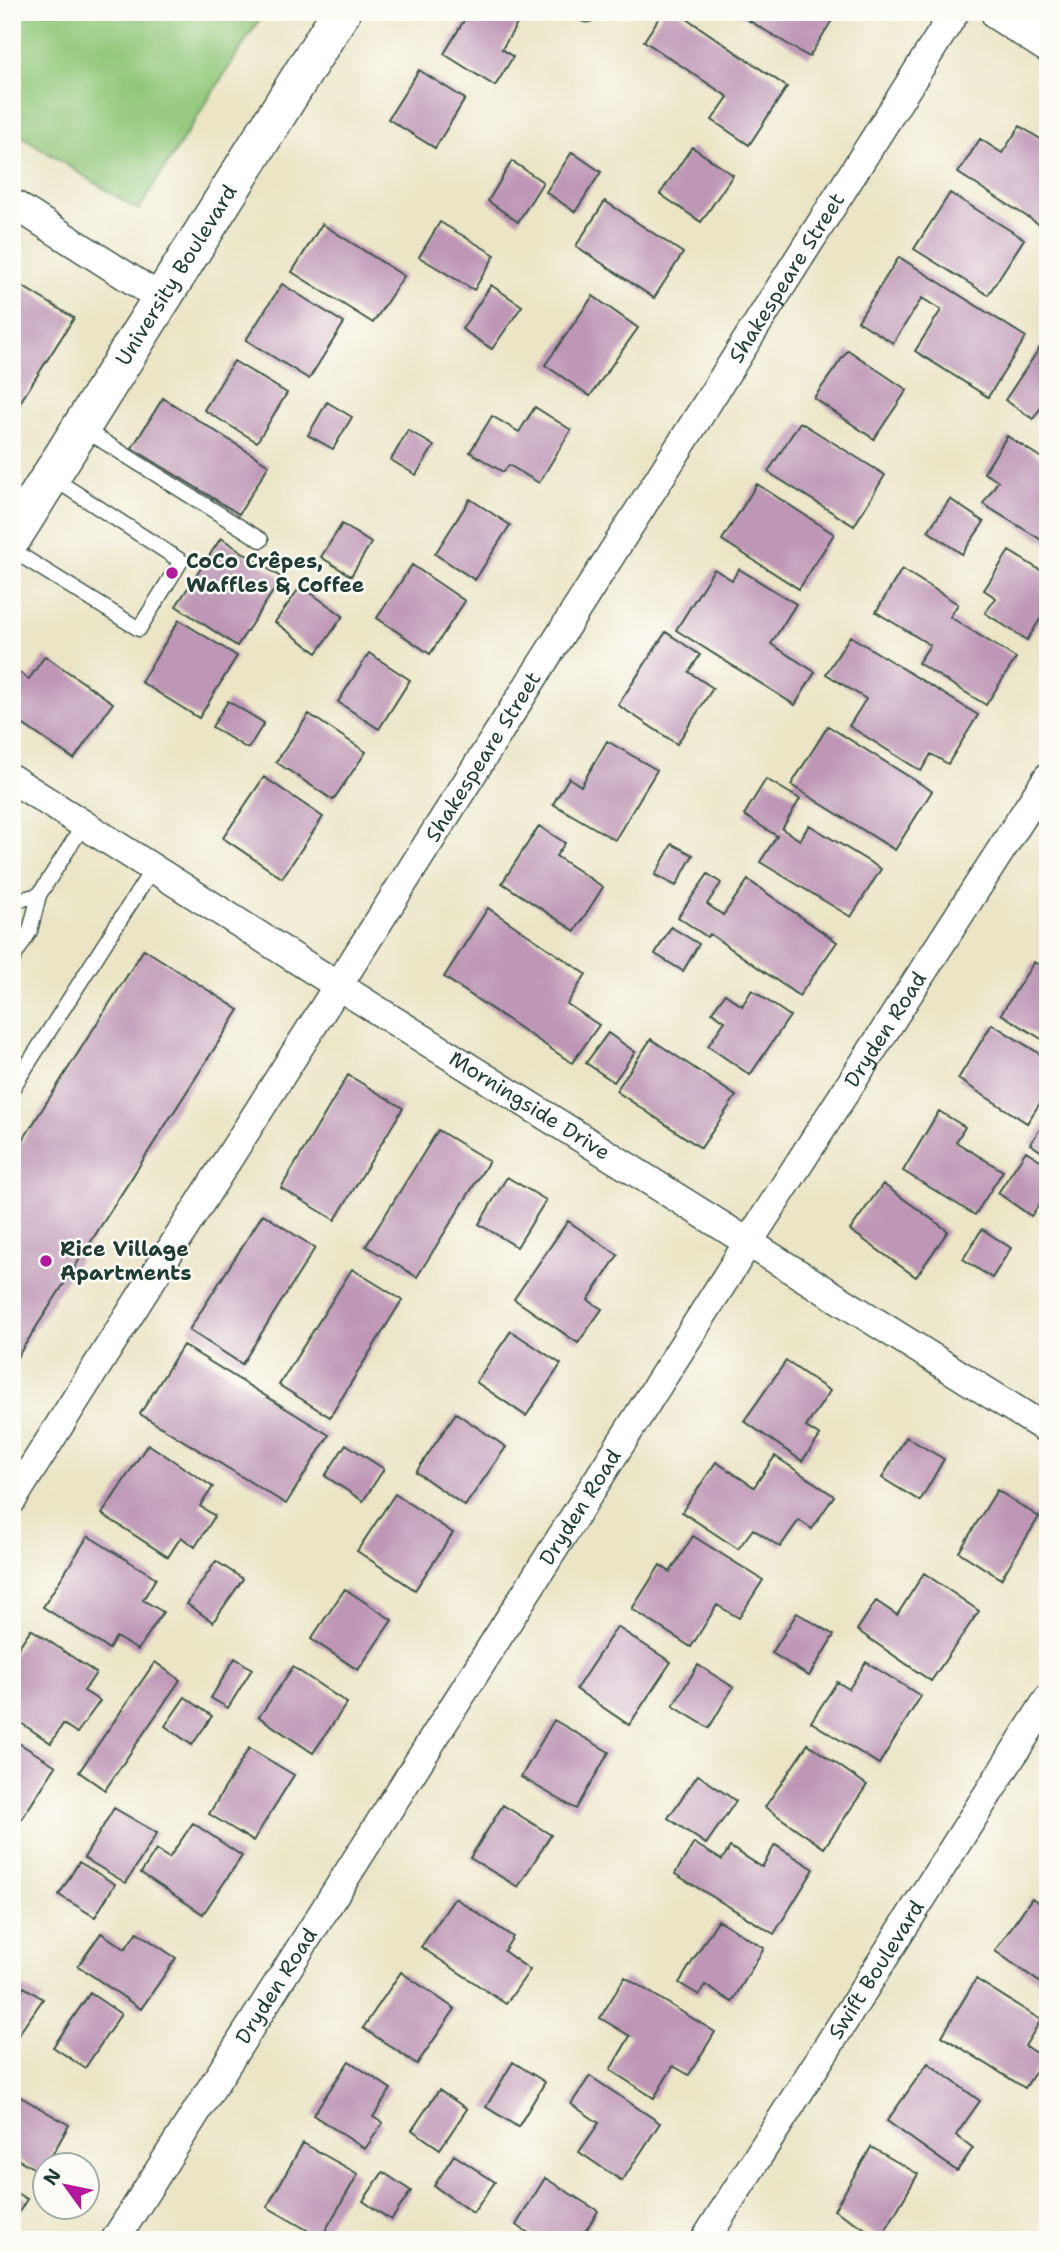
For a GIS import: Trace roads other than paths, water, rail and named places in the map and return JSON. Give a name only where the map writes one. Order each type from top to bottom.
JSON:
[{"type":"main road","points":[[1000,12],[1048,43]]},
{"type":"main road","name":"University Boulevard","points":[[12,538],[334,18]]},
{"type":"street","name":"Shakespeare Street","points":[[12,1500],[955,12]]},
{"type":"street","points":[[12,203],[162,299]]},
{"type":"street","name":"Dryden Road","points":[[115,2240],[748,1243],[1048,778]]},
{"type":"street","name":"Morningside Drive","points":[[12,779],[1048,1430]]},
{"type":"street","name":"Swift Boulevard","points":[[705,2240],[1048,1699]]},
{"type":"lane","points":[[582,12],[586,15],[597,12]]},
{"type":"lane","points":[[81,427],[261,540]]},
{"type":"lane","points":[[12,550],[139,629],[181,562],[50,477]]},
{"type":"lane","points":[[12,960],[30,931],[39,895],[84,824]]},
{"type":"lane","points":[[12,1089],[153,869]]},
{"type":"lane","points":[[12,899],[15,901],[39,895]]},
{"type":"place","name":"CoCo Crêpes, Waffles & Coffee","points":[[172,573]]},
{"type":"place","name":"Rice Village Apartments","points":[[46,1261]]}]
